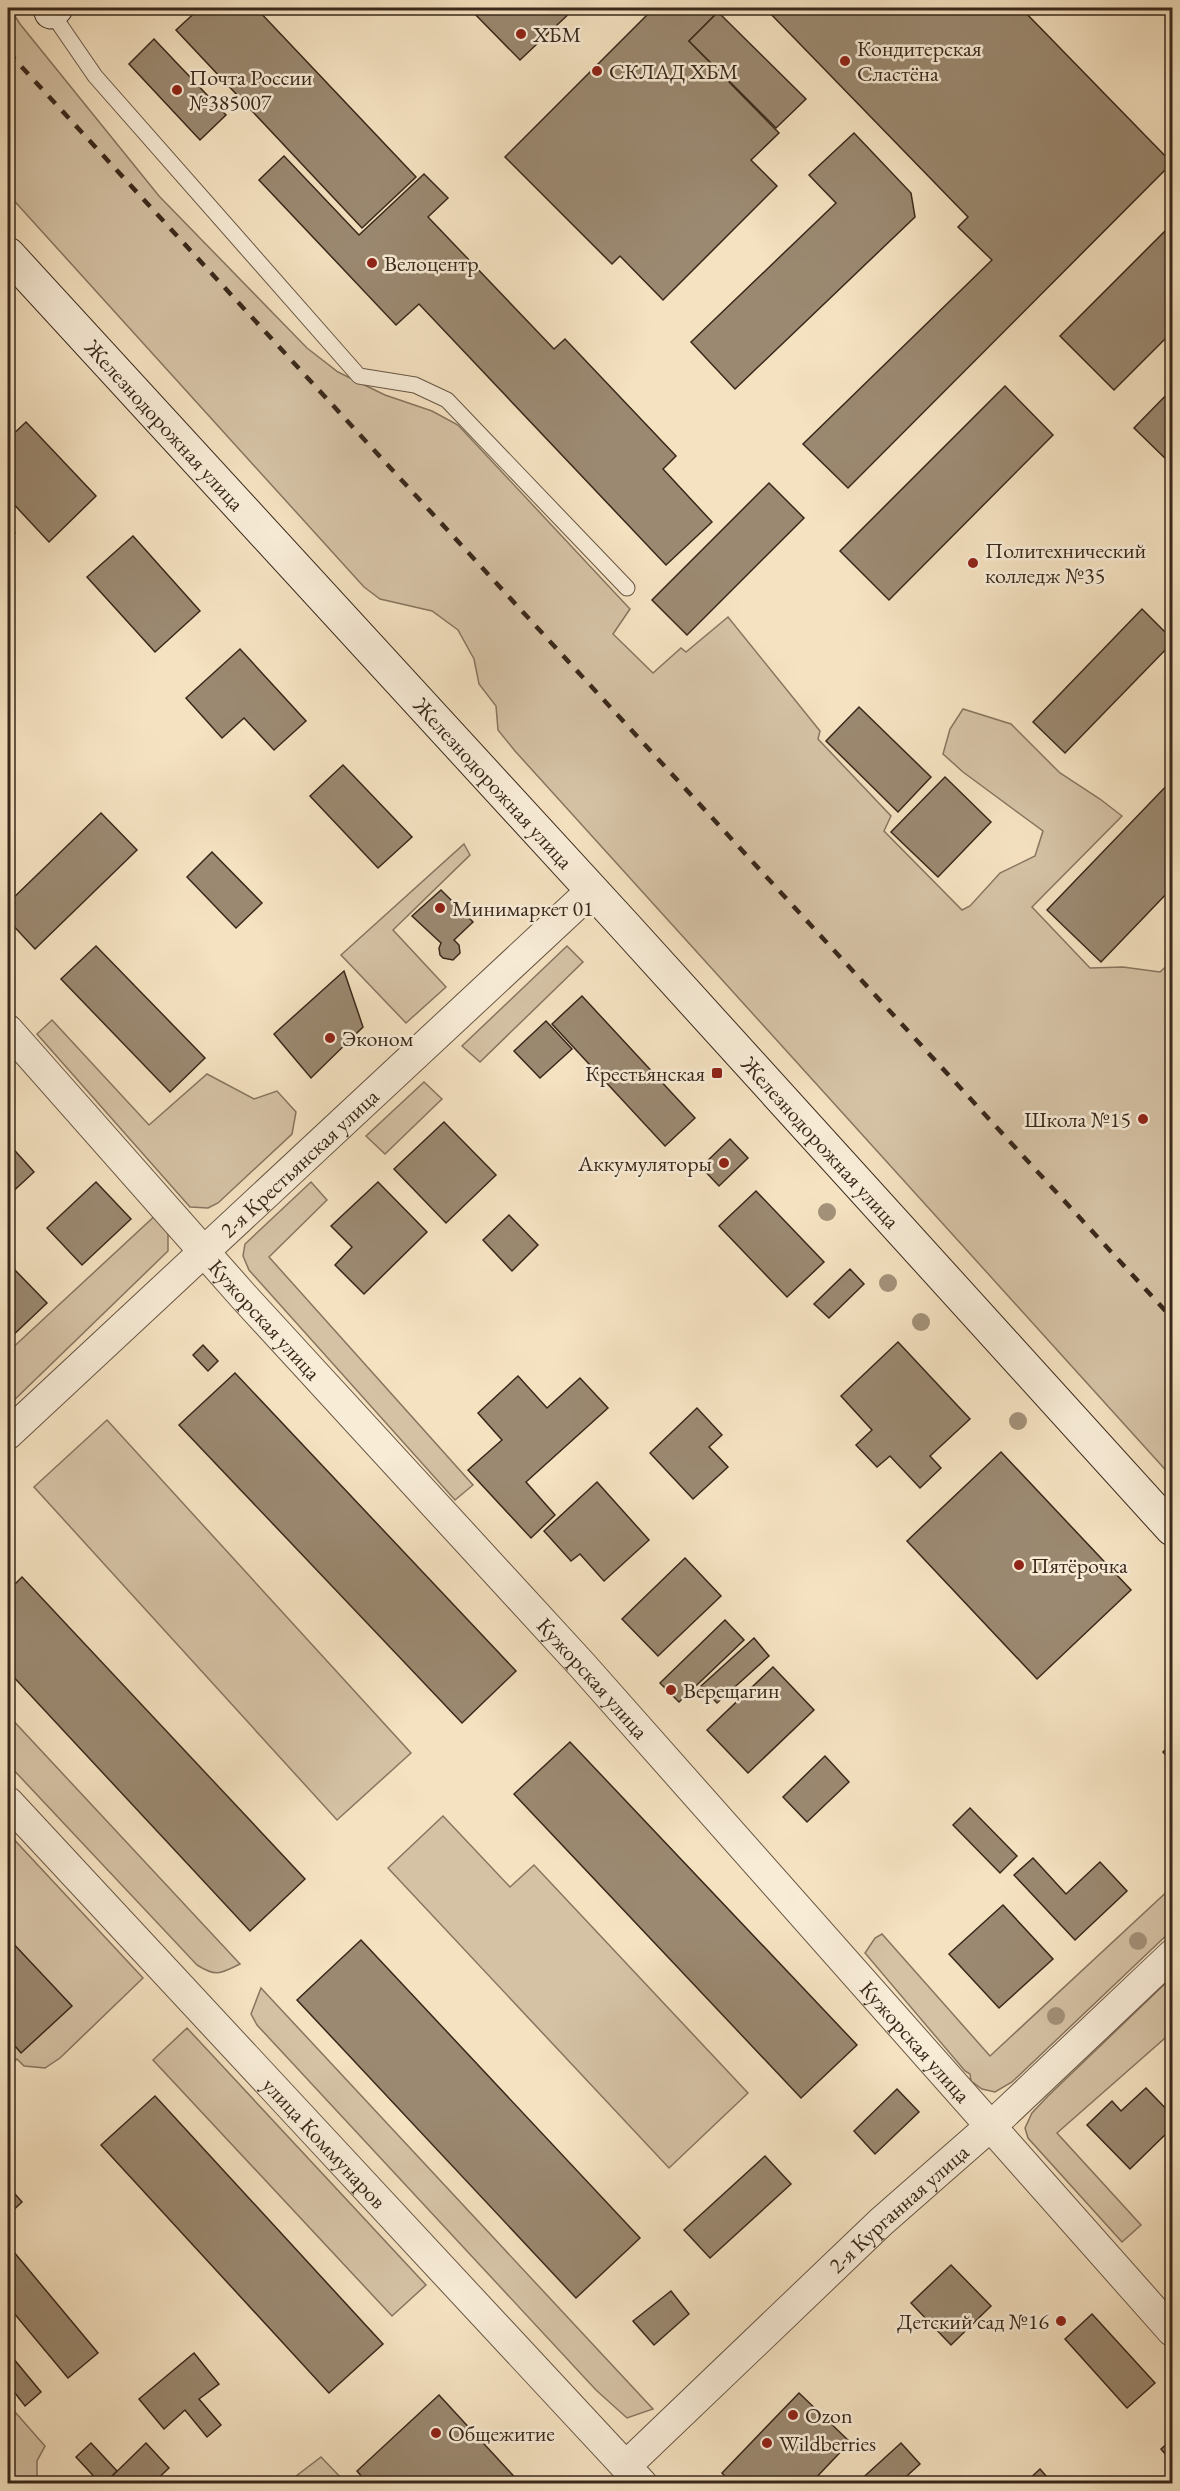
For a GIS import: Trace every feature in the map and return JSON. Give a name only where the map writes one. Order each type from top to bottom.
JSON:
[{"type":"main road","name":"Железнодорожная улица","points":[[8,254],[1173,1529]]},
{"type":"street","name":"2-я Крестьянская улица","points":[[8,1434],[591,891]]},
{"type":"street","name":"Кужорская улица","points":[[8,1030],[205,1250],[244,1297],[582,1665],[1173,2331]]},
{"type":"street","name":"улица Коммунаров","points":[[8,1802],[634,2475]]},
{"type":"street","name":"2-я Курганная улица","points":[[634,2475],[881,2222],[991,2126],[1173,1955]]},
{"type":"lane","points":[[53,10],[95,76],[359,376],[415,385],[447,400],[627,588]]},
{"type":"shaded area","points":[[8,8],[159,196],[307,348],[338,372],[385,395],[432,411],[458,425],[630,609],[613,634],[653,673],[681,648],[686,652],[728,617],[820,731],[818,739],[891,816],[884,831],[962,910],[970,906],[1000,873],[1035,856],[1043,831],[963,772],[943,754],[950,729],[963,709],[1011,724],[1060,773],[1122,816],[1032,907],[1090,968],[1123,967],[1160,972],[1172,961],[1172,1477],[515,751],[498,730],[496,706],[479,684],[474,659],[458,630],[432,611],[380,599],[364,587],[8,194]]},
{"type":"shaded area","points":[[464,844],[470,855],[393,930],[446,987],[406,1023],[341,955]]},
{"type":"shaded area","points":[[567,946],[583,962],[480,1062],[462,1046]]},
{"type":"shaded area","points":[[52,1020],[149,1125],[207,1074],[254,1099],[277,1091],[296,1112],[292,1134],[218,1203],[208,1208],[190,1207],[37,1034]]},
{"type":"shaded area","points":[[424,1082],[442,1099],[385,1154],[366,1136]]},
{"type":"shaded area","points":[[311,1182],[327,1200],[269,1257],[473,1485],[455,1500],[249,1270],[243,1256],[245,1244]]},
{"type":"shaded area","points":[[158,1213],[168,1230],[168,1251],[8,1406],[8,1352]]},
{"type":"shaded area","points":[[107,1420],[411,1753],[337,1820],[34,1487]]},
{"type":"shaded area","points":[[8,1715],[240,1964],[218,1973],[197,1965],[8,1764]]},
{"type":"shaded area","points":[[443,1816],[510,1887],[534,1865],[748,2093],[669,2168],[388,1868]]},
{"type":"shaded area","points":[[8,1833],[143,1978],[60,2058],[45,2068],[24,2066],[17,2059],[8,2068]]},
{"type":"shaded area","points":[[1172,1887],[1172,1930],[1012,2082],[995,2092],[982,2089],[971,2081],[970,2074],[965,2071],[865,1953],[875,1938],[882,1934],[990,2056]]},
{"type":"shaded area","points":[[1172,1977],[1172,2032],[1057,2133],[1141,2225],[1122,2242],[1028,2138],[1025,2128],[1032,2113],[1048,2096]]},
{"type":"shaded area","points":[[261,1988],[653,2409],[627,2418],[596,2390],[257,2025],[251,2014]]},
{"type":"shaded area","points":[[187,2028],[426,2285],[392,2316],[153,2060]]},
{"type":"shaded area","points":[[8,2404],[45,2446],[37,2461],[37,2483],[8,2483]]},
{"type":"shaded area","points":[[321,2457],[346,2483],[287,2483]]},
{"type":"building","points":[[200,8],[256,8],[416,177],[362,228],[176,30]]},
{"type":"building","name":"ХБМ","points":[[469,8],[575,8],[520,60]]},
{"type":"building","points":[[654,8],[714,8],[718,12],[689,41],[779,133],[751,160],[777,186],[663,300],[620,256],[612,264],[505,157]]},
{"type":"building","points":[[765,8],[1021,8],[1172,163],[848,488],[803,444],[992,260],[958,227],[968,217]]},
{"type":"building","points":[[718,12],[806,99],[776,128],[689,41]]},
{"type":"building","name":"Почта России №385007","points":[[154,39],[226,115],[200,140],[129,64]]},
{"type":"building","points":[[854,133],[911,193],[915,217],[735,389],[691,342],[836,203],[809,175]]},
{"type":"building","points":[[284,156],[359,235],[424,174],[448,198],[428,217],[554,349],[565,339],[676,456],[663,469],[712,522],[666,565],[419,304],[396,325],[259,180]]},
{"type":"building","points":[[1172,224],[1172,332],[1114,390],[1060,336]]},
{"type":"building","points":[[1005,386],[1053,435],[889,600],[840,551]]},
{"type":"building","points":[[1172,389],[1172,465],[1134,428]]},
{"type":"building","points":[[26,422],[96,496],[49,542],[8,498],[8,439]]},
{"type":"building","points":[[769,483],[804,518],[687,635],[652,600]]},
{"type":"building","points":[[8,524],[15,533],[8,539]]},
{"type":"building","points":[[133,536],[200,611],[155,652],[87,577]]},
{"type":"building","points":[[1142,609],[1172,639],[1172,643],[1065,753],[1033,722]]},
{"type":"building","points":[[240,649],[306,721],[274,750],[244,718],[222,738],[186,698]]},
{"type":"building","points":[[859,707],[931,777],[898,812],[826,741]]},
{"type":"building","points":[[343,765],[412,837],[378,868],[310,796]]},
{"type":"building","points":[[945,777],[991,822],[938,877],[891,832]]},
{"type":"building","points":[[1172,780],[1172,888],[1101,962],[1047,910]]},
{"type":"building","points":[[101,813],[137,850],[35,949],[8,920],[8,903]]},
{"type":"building","points":[[212,852],[262,903],[236,928],[187,877]]},
{"type":"building","points":[[441,890],[473,922],[454,940],[459,945],[460,953],[453,960],[440,955],[441,943],[412,916]]},
{"type":"building","points":[[96,946],[205,1058],[170,1092],[61,979]]},
{"type":"building","points":[[344,971],[363,1027],[311,1078],[274,1034]]},
{"type":"building","points":[[582,996],[695,1118],[665,1146],[552,1024]]},
{"type":"building","points":[[546,1021],[572,1049],[540,1078],[514,1051]]},
{"type":"building","points":[[444,1122],[496,1175],[446,1223],[394,1169]]},
{"type":"building","points":[[730,1139],[748,1158],[719,1186],[701,1167]]},
{"type":"building","points":[[8,1143],[34,1172],[8,1196]]},
{"type":"building","points":[[96,1182],[131,1219],[82,1265],[47,1228]]},
{"type":"building","points":[[378,1182],[427,1232],[364,1294],[335,1265],[352,1247],[331,1226]]},
{"type":"building","points":[[756,1191],[824,1262],[787,1297],[719,1226]]},
{"type":"building","points":[[509,1215],[538,1245],[512,1271],[483,1240]]},
{"type":"building","points":[[12,1267],[47,1303],[8,1340],[8,1271]]},
{"type":"building","points":[[850,1269],[864,1284],[829,1318],[814,1304]]},
{"type":"building","points":[[898,1342],[970,1419],[930,1456],[941,1468],[920,1488],[890,1456],[877,1467],[856,1445],[872,1430],[841,1396]]},
{"type":"building","points":[[203,1345],[218,1361],[208,1371],[193,1355]]},
{"type":"building","points":[[235,1373],[516,1671],[462,1723],[179,1425]]},
{"type":"building","points":[[518,1376],[547,1408],[580,1378],[608,1408],[526,1482],[555,1515],[531,1538],[468,1470],[502,1440],[478,1413]]},
{"type":"building","points":[[697,1408],[722,1435],[709,1447],[728,1467],[693,1499],[650,1453]]},
{"type":"building","name":"Пятёрочка","points":[[1001,1452],[1131,1590],[1037,1679],[907,1541]]},
{"type":"building","points":[[597,1482],[649,1540],[604,1581],[580,1554],[571,1561],[544,1531]]},
{"type":"building","points":[[685,1558],[721,1596],[658,1656],[622,1619]]},
{"type":"building","points":[[22,1577],[305,1879],[250,1931],[8,1671],[8,1591]]},
{"type":"building","points":[[725,1620],[744,1640],[679,1702],[660,1683]]},
{"type":"building","points":[[754,1638],[769,1656],[717,1703],[701,1686]]},
{"type":"building","points":[[773,1667],[814,1710],[748,1773],[707,1730]]},
{"type":"building","points":[[570,1742],[857,2045],[801,2098],[514,1794]]},
{"type":"building","points":[[1172,1743],[1172,1762],[1163,1752]]},
{"type":"building","points":[[825,1756],[849,1782],[807,1822],[783,1797]]},
{"type":"building","points":[[970,1808],[1017,1856],[1000,1873],[953,1825]]},
{"type":"building","points":[[1033,1858],[1066,1894],[1100,1862],[1127,1891],[1075,1940],[1014,1875]]},
{"type":"building","points":[[1003,1905],[1053,1959],[999,2008],[949,1954]]},
{"type":"building","points":[[8,1938],[72,2006],[21,2053],[8,2038]]},
{"type":"building","points":[[361,1940],[640,2238],[576,2298],[297,2000]]},
{"type":"building","points":[[1146,2088],[1172,2115],[1172,2128],[1130,2169],[1087,2125],[1112,2101],[1121,2111]]},
{"type":"building","points":[[897,2089],[919,2112],[875,2154],[854,2131]]},
{"type":"building","points":[[155,2096],[383,2344],[329,2393],[101,2145]]},
{"type":"building","points":[[765,2156],[791,2184],[710,2258],[684,2230]]},
{"type":"building","points":[[8,2186],[22,2202],[8,2215]]},
{"type":"building","points":[[8,2245],[98,2353],[68,2378],[8,2306]]},
{"type":"building","points":[[951,2265],[991,2306],[951,2345],[911,2303]]},
{"type":"building","points":[[671,2291],[689,2314],[654,2345],[633,2321]]},
{"type":"building","points":[[1092,2314],[1155,2383],[1127,2408],[1065,2339]]},
{"type":"building","points":[[8,2352],[41,2392],[25,2406],[8,2384]]},
{"type":"building","points":[[194,2353],[219,2384],[199,2399],[221,2425],[207,2437],[185,2410],[164,2429],[139,2399]]},
{"type":"building","points":[[799,2393],[850,2442],[810,2484],[732,2484],[722,2473]]},
{"type":"building","name":"Общежитие","points":[[439,2395],[521,2484],[368,2484],[357,2471]]},
{"type":"building","points":[[1172,2439],[1172,2462],[1161,2449]]},
{"type":"building","points":[[91,2443],[117,2471],[104,2484],[101,2484],[76,2457]]},
{"type":"building","points":[[146,2443],[169,2468],[152,2484],[104,2484]]},
{"type":"building","points":[[901,2443],[920,2464],[898,2484],[856,2484]]},
{"type":"building","points":[[1040,2469],[1053,2484],[1024,2484]]},
{"type":"railway","points":[[8,52],[1172,1318]]},
{"type":"place","name":"ХБМ","points":[[521,34]]},
{"type":"place","name":"Кондитерская Сластёна","points":[[845,61]]},
{"type":"place","name":"СКЛАД ХБМ","points":[[597,71]]},
{"type":"place","name":"Почта России №385007","points":[[177,90]]},
{"type":"place","name":"Велоцентр","points":[[372,263]]},
{"type":"place","name":"Политехнический колледж №35","points":[[973,563]]},
{"type":"place","name":"Минимаркет 01","points":[[440,908]]},
{"type":"place","name":"Эконом","points":[[330,1038]]},
{"type":"place","name":"Крестьянская","points":[[717,1073]]},
{"type":"place","name":"Школа №15","points":[[1143,1119]]},
{"type":"place","name":"Аккумуляторы","points":[[724,1163]]},
{"type":"place","name":"Пятёрочка","points":[[1019,1565]]},
{"type":"place","name":"Верещагин","points":[[671,1690]]},
{"type":"place","name":"Детский сад №16","points":[[1061,2321]]},
{"type":"place","name":"Ozon","points":[[793,2415]]},
{"type":"place","name":"Общежитие","points":[[436,2433]]},
{"type":"place","name":"Wildberries","points":[[767,2443]]}]
